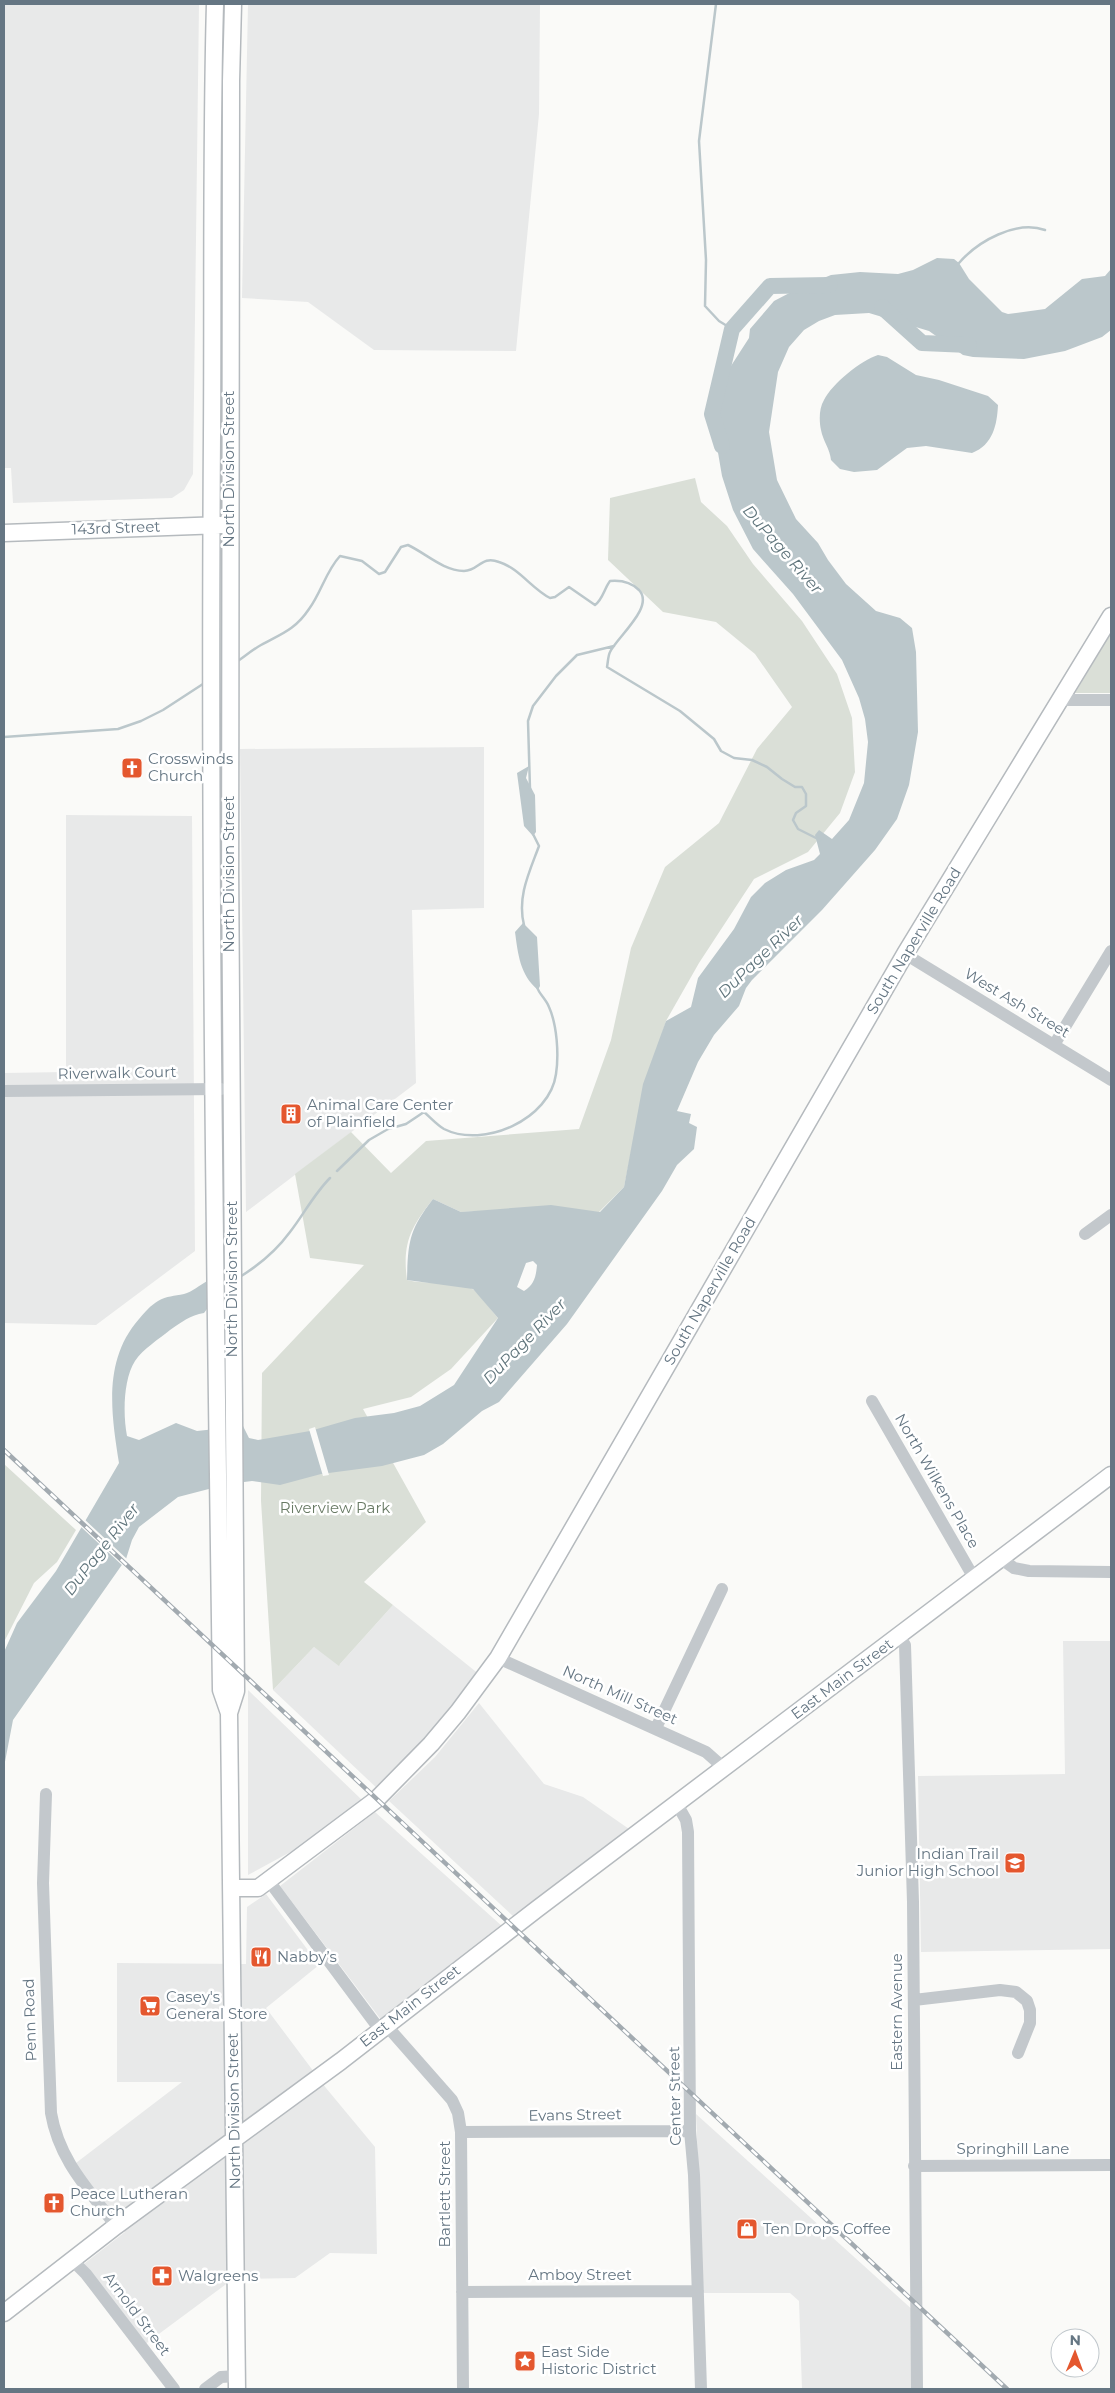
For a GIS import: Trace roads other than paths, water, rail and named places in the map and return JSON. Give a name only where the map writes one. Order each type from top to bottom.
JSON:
[{"type":"main road","name":"North Division Street","points":[[215,4],[211,525],[213,1089],[216,1308],[225,1402]]},
{"type":"main road","name":"North Division Street","points":[[233,4],[229,524],[232,1293],[225,1402],[226,1498],[221,1690],[229,1713],[237,2383]]},
{"type":"main road","name":"143rd Street","points":[[4,533],[229,524]]},
{"type":"main road","name":"South Naperville Road","points":[[232,1888],[258,1888],[372,1803],[402,1776],[458,1712],[498,1658],[905,954],[1111,616]]},
{"type":"main road","points":[[211,804],[229,804]]},
{"type":"main road","name":"East Main Street","points":[[4,2313],[116,2226],[341,2061],[480,1952],[1111,1475]]},
{"type":"street","points":[[1061,700],[1111,700]]},
{"type":"street","points":[[1054,1045],[1111,951]]},
{"type":"street","name":"West Ash Street","points":[[905,954],[1111,1080]]},
{"type":"street","name":"Riverwalk Court","points":[[4,1091],[230,1089]]},
{"type":"street","points":[[1085,1234],[1111,1215]]},
{"type":"street","name":"North Wilkens Place","points":[[872,1401],[974,1578]]},
{"type":"street","points":[[1000,1558],[1014,1568],[1029,1571],[1111,1572]]},
{"type":"street","points":[[656,1728],[722,1589]]},
{"type":"street","name":"Eastern Avenue","points":[[898,1636],[905,1644],[911,1785],[917,2389]]},
{"type":"street","name":"North Mill Street","points":[[498,1658],[706,1752],[724,1768]]},
{"type":"street","name":"Penn Road","points":[[46,1794],[43,1882],[52,2118],[56,2137],[69,2165],[116,2226]]},
{"type":"street","name":"Center Street","points":[[677,1804],[686,1820],[688,1832],[690,2131],[701,2389]]},
{"type":"street","name":"Bartlett Street","points":[[268,1881],[383,2027],[452,2100],[458,2113],[460,2132],[463,2389]]},
{"type":"street","points":[[914,2000],[1000,1990],[1016,1992],[1027,2001],[1030,2010],[1030,2023],[1018,2053]]},
{"type":"street","name":"Evans Street","points":[[460,2132],[690,2131]]},
{"type":"street","name":"Springhill Lane","points":[[914,2166],[1111,2165]]},
{"type":"street","name":"Arnold Street","points":[[72,2260],[86,2274],[133,2338],[174,2389]]},
{"type":"street","name":"Amboy Street","points":[[462,2292],[698,2291]]},
{"type":"street","points":[[205,2389],[221,2377],[237,2383]]},
{"type":"water","points":[[937,258],[954,259],[959,263],[969,279],[1002,312],[1008,314],[1045,309],[1082,279],[1105,276],[1111,269],[1111,330],[1102,337],[1065,351],[1024,359],[973,357],[963,355],[929,331],[869,313],[835,315],[819,321],[804,330],[789,347],[778,372],[769,432],[777,480],[796,519],[818,543],[846,584],[876,611],[900,618],[912,628],[916,652],[918,732],[909,785],[897,819],[875,850],[822,910],[746,988],[739,1006],[714,1035],[698,1062],[677,1111],[691,1114],[689,1123],[697,1127],[694,1149],[677,1165],[662,1191],[567,1324],[499,1402],[482,1411],[443,1444],[424,1455],[382,1466],[321,1474],[280,1485],[252,1481],[228,1484],[178,1497],[139,1527],[132,1540],[126,1559],[13,1720],[4,1767],[4,1652],[17,1623],[56,1571],[119,1463],[112,1406],[115,1369],[127,1335],[143,1314],[158,1301],[187,1293],[207,1281],[207,1309],[204,1313],[190,1317],[151,1344],[142,1352],[131,1369],[125,1398],[126,1428],[127,1436],[139,1440],[176,1423],[197,1431],[243,1426],[249,1438],[258,1440],[310,1431],[355,1418],[394,1413],[420,1406],[454,1385],[498,1318],[473,1289],[407,1280],[411,1237],[425,1210],[433,1199],[461,1212],[551,1205],[600,1212],[624,1187],[643,1084],[666,1021],[691,1007],[698,978],[734,929],[751,897],[765,883],[786,870],[814,860],[820,854],[815,835],[819,830],[832,839],[849,820],[864,783],[868,742],[865,719],[859,698],[842,660],[793,594],[753,549],[733,510],[722,476],[715,435],[719,397],[729,369],[749,338],[750,329],[774,301],[831,275],[860,272],[898,274],[913,270]],"holes":[[[533,1261],[537,1265],[535,1277],[530,1286],[524,1291],[517,1287],[526,1263]]]},
{"type":"water","points":[[878,355],[887,357],[916,375],[939,380],[988,396],[998,405],[995,427],[985,445],[972,453],[926,446],[907,448],[877,470],[854,472],[840,469],[831,460],[822,434],[820,426],[821,407],[828,394],[840,380],[856,367]]},
{"type":"water","points":[[529,766],[526,778],[535,795],[536,832],[533,836],[524,826],[517,773]]},
{"type":"water","points":[[523,923],[537,937],[540,986],[538,990],[527,978],[519,956],[515,932]]},
{"type":"waterway","points":[[716,4],[699,141],[706,260],[705,306],[719,321],[732,329]]},
{"type":"waterway","points":[[959,263],[976,247],[1010,230],[1022,228],[1045,230]]},
{"type":"waterway","name":"DuPage River","points":[[722,446],[712,414],[732,329],[770,286],[830,285]]},
{"type":"waterway","name":"DuPage River","points":[[882,307],[922,343],[969,345]]},
{"type":"waterway","points":[[235,663],[258,647],[287,631],[304,616],[331,568],[340,556],[362,561],[379,574],[385,572],[401,547],[408,545],[442,565],[456,570],[473,569],[488,560],[493,560],[513,569],[550,598],[555,597],[569,587],[595,605],[600,600],[610,581],[626,582],[639,590],[643,597],[642,605],[633,622],[610,652],[607,667],[680,711],[714,739],[721,751],[734,758],[752,760],[767,767],[795,787],[802,787],[806,794],[806,806],[796,813],[793,820],[798,829],[820,840]]},
{"type":"waterway","points":[[530,789],[528,721],[533,706],[556,676],[577,655],[614,646]]},
{"type":"waterway","points":[[4,737],[118,729],[141,721],[163,710],[206,682]]},
{"type":"waterway","points":[[524,925],[522,915],[523,895],[539,846],[533,834]]},
{"type":"waterway","points":[[337,1171],[369,1140],[388,1129],[406,1124],[424,1112],[444,1129],[460,1134],[478,1135],[513,1126],[542,1104],[551,1090],[556,1074],[557,1049],[556,1031],[552,1014],[537,987]]},
{"type":"waterway","points":[[238,1278],[260,1263],[279,1246],[330,1178]]},
{"type":"railway","points":[[4,1450],[1007,2389]]},
{"type":"place","name":"Crosswinds Church","points":[[132,768]]},
{"type":"place","name":"Animal Care Center of Plainfield","points":[[291,1114]]},
{"type":"place","name":"Indian Trail Junior High School","points":[[1015,1863]]},
{"type":"place","name":"Nabby’s","points":[[261,1957]]},
{"type":"place","name":"Casey's General Store","points":[[150,2006]]},
{"type":"place","name":"Peace Lutheran Church","points":[[54,2203]]},
{"type":"place","name":"Ten Drops Coffee","points":[[747,2229]]},
{"type":"place","name":"Walgreens","points":[[162,2276]]},
{"type":"place","name":"East Side Historic District","points":[[525,2361]]},
{"type":"park label","name":"Riverview Park","points":[[335,1508]]}]
